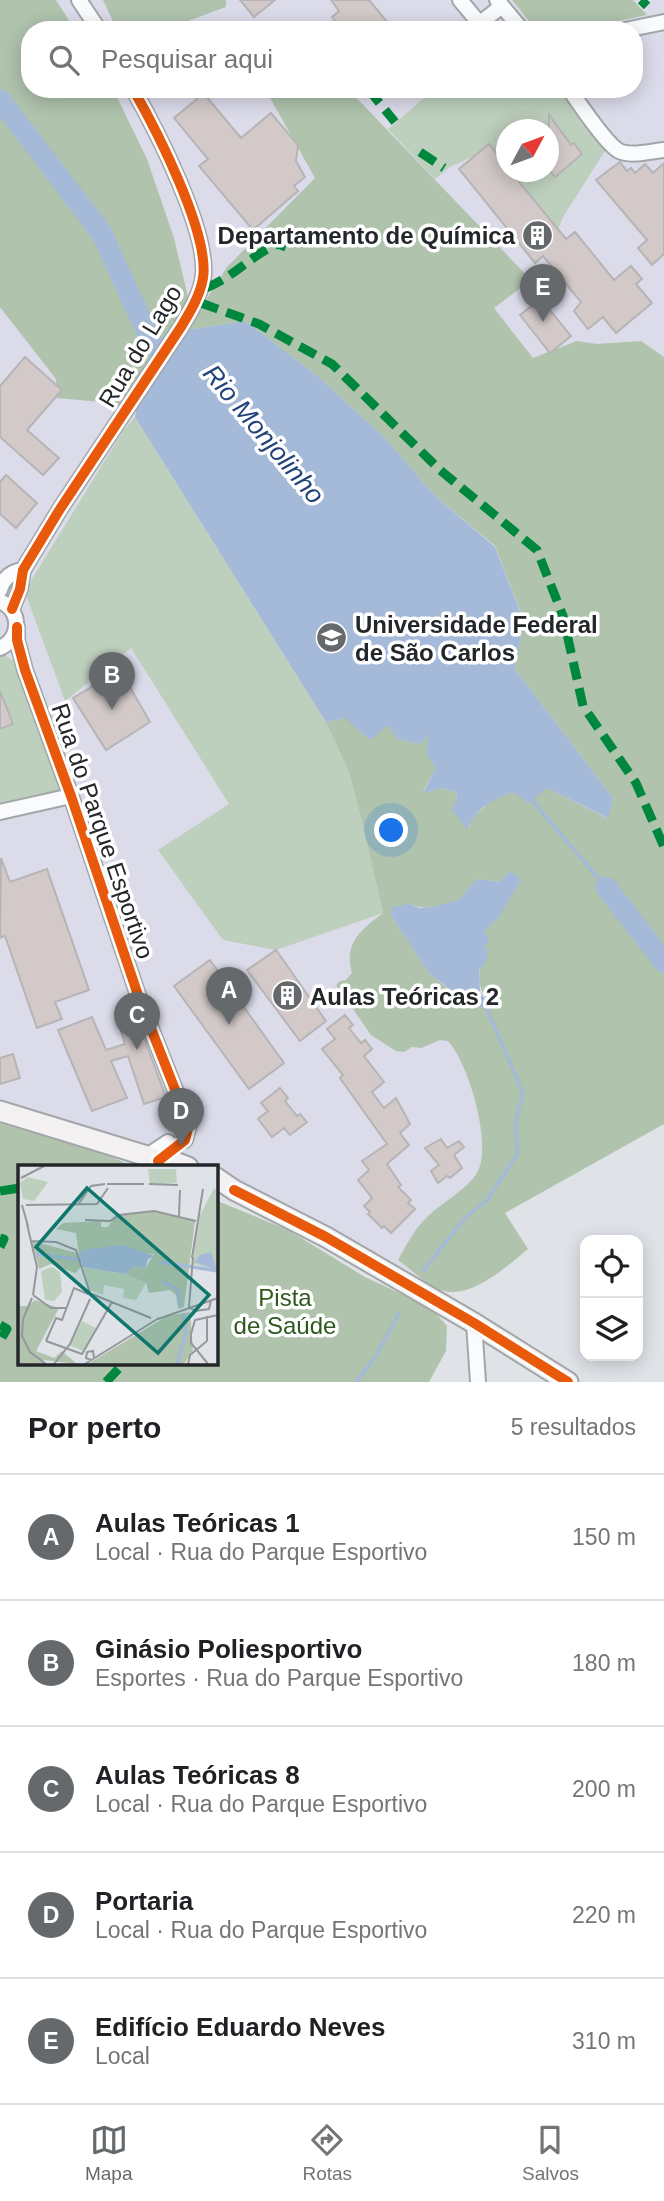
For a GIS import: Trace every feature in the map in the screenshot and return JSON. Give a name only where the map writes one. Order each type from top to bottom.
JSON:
[{"type":"main road","points":[[0,1111],[157,1161],[170,1160],[183,1165]]},
{"type":"main road","points":[[225,1188],[326,1237],[474,1322],[568,1382]]},
{"type":"street","points":[[79,0],[93,21]]},
{"type":"street","points":[[460,0],[477,21]]},
{"type":"street","points":[[486,21],[500,3],[515,21]]},
{"type":"street","points":[[643,26],[664,22]]},
{"type":"street","name":"Rua do Lago","points":[[6,605],[20,589],[23,570],[181,327],[193,306],[203,278],[202,253],[191,213],[138,98]]},
{"type":"street","points":[[576,98],[619,151],[632,153],[664,150]]},
{"type":"street","points":[[0,590],[2,583],[12,572],[23,570]]},
{"type":"street","name":"Rua do Parque Esportivo","points":[[6,605],[17,627],[17,640],[25,670],[139,998],[179,1138],[157,1161]]},
{"type":"street","points":[[17,627],[11,640],[0,650],[25,670]]},
{"type":"street","points":[[0,812],[71,796]]},
{"type":"street","points":[[474,1322],[478,1382]]},
{"type":"shaded area","name":"Universidade Federal de São Carlos","points":[[0,0],[664,0],[664,1124],[505,1213],[528,1249],[492,1277],[476,1286],[458,1291],[438,1290],[228,1175],[217,1172],[217,1165],[195,1165],[0,1105]]},
{"type":"green space","points":[[0,0],[56,0],[69,21],[21,21],[21,98],[117,98],[147,159],[174,238],[189,301],[123,404],[57,398],[56,379],[0,307]]},
{"type":"green space","points":[[103,0],[226,0],[226,7],[188,21],[113,21]]},
{"type":"green space","points":[[512,0],[633,0],[647,15],[619,21],[529,21]]},
{"type":"green space","points":[[270,98],[357,98],[531,280],[494,308],[533,358],[577,341],[597,344],[641,341],[664,357],[664,1124],[505,1213],[528,1249],[486,1281],[462,1291],[438,1289],[398,1260],[423,1221],[467,1185],[477,1173],[482,1144],[476,1106],[464,1068],[448,1041],[440,1040],[421,1048],[412,1047],[404,1052],[396,1051],[371,1035],[336,985],[352,973],[350,953],[356,938],[383,913],[349,772],[326,722],[345,718],[389,725],[397,739],[419,744],[428,734],[436,768],[423,792],[443,788],[457,793],[456,803],[469,829],[472,818],[493,799],[513,792],[547,788],[607,818],[613,798],[514,668],[524,621],[495,546],[435,496],[385,438],[316,375],[245,321],[187,330],[227,267],[315,178]],"holes":[[[477,879],[500,882],[499,917],[483,932],[479,977],[483,994],[489,1002],[481,1008],[452,992],[429,973],[391,915],[409,904],[427,907],[453,903],[464,896]]]},
{"type":"green space","points":[[424,98],[576,98],[610,143],[558,229],[519,182],[559,182],[559,119],[496,119],[496,162],[476,155],[450,167],[435,179],[388,129]]},
{"type":"green space","points":[[135,417],[326,722],[349,772],[383,913],[276,950],[223,940],[158,850],[229,804],[131,648],[65,701],[26,595],[32,579],[123,431]]},
{"type":"green space","points":[[0,651],[21,667],[68,795],[0,806]]},
{"type":"green space","name":"Pista de Saúde","points":[[0,1123],[97,1151],[130,1165],[18,1165],[18,1364],[217,1364],[217,1201],[288,1230],[365,1277],[431,1308],[447,1326],[446,1351],[429,1382],[0,1382]]},
{"type":"water","points":[[245,321],[316,375],[385,438],[435,496],[495,547],[524,622],[514,668],[613,798],[608,818],[547,788],[528,803],[513,792],[498,798],[475,816],[468,830],[451,809],[456,803],[457,793],[443,788],[423,793],[436,768],[427,755],[428,735],[419,744],[397,739],[388,725],[370,740],[345,718],[326,722],[135,417],[137,406],[187,330]]},
{"type":"water","points":[[510,871],[521,880],[499,917],[484,932],[489,940],[484,947],[488,951],[485,964],[479,969],[480,993],[489,1003],[481,1008],[466,1002],[429,973],[391,915],[392,907],[409,904],[419,908],[432,907],[459,900],[477,879],[500,882]]},
{"type":"building","points":[[240,0],[275,0],[254,17]]},
{"type":"building","points":[[331,0],[369,0],[386,21],[335,21],[332,17],[339,11]]},
{"type":"building","points":[[208,98],[241,138],[271,113],[298,145],[296,161],[305,177],[294,186],[298,191],[253,230],[199,166],[208,159],[174,118],[197,99]]},
{"type":"building","points":[[559,129],[571,145],[574,143],[582,154],[559,174]]},
{"type":"building","name":"Departamento de Química","points":[[489,144],[496,153],[496,182],[519,182],[566,239],[575,232],[614,280],[631,266],[642,279],[636,284],[652,303],[616,333],[603,317],[588,329],[574,311],[581,302],[543,256],[535,263],[459,169]]},
{"type":"building","points":[[620,162],[627,171],[631,168],[635,173],[645,164],[653,173],[664,163],[664,254],[652,265],[638,248],[647,240],[596,180]]},
{"type":"building","points":[[541,299],[571,336],[550,353],[520,315]]},
{"type":"building","points":[[25,357],[62,390],[27,430],[59,458],[43,475],[0,437],[0,386]]},
{"type":"building","points":[[6,475],[37,503],[16,528],[0,514],[0,482]]},
{"type":"building","points":[[120,670],[150,722],[106,750],[73,698]]},
{"type":"building","points":[[0,691],[13,724],[0,729]]},
{"type":"building","points":[[1,858],[10,882],[47,869],[89,990],[55,1002],[62,1019],[37,1028],[5,936],[0,938]]},
{"type":"building","name":"Aulas Teóricas 2","points":[[276,950],[326,1021],[300,1041],[247,970]]},
{"type":"building","points":[[210,960],[284,1063],[249,1089],[174,986]]},
{"type":"building","points":[[132,1006],[166,1097],[144,1104],[128,1056],[111,1061],[127,1098],[92,1111],[58,1030],[92,1017],[106,1050],[125,1044],[115,1012]]},
{"type":"building","points":[[345,1015],[353,1025],[349,1028],[361,1043],[365,1040],[372,1049],[364,1056],[384,1082],[372,1092],[384,1108],[396,1098],[410,1124],[400,1133],[409,1145],[387,1164],[401,1185],[398,1187],[411,1200],[408,1203],[415,1209],[391,1233],[368,1214],[370,1212],[364,1206],[372,1198],[358,1180],[369,1170],[362,1161],[387,1144],[340,1078],[343,1075],[322,1049],[335,1039],[327,1029]]},
{"type":"building","points":[[13,1054],[20,1078],[0,1084],[0,1058]]},
{"type":"building","points":[[280,1088],[288,1098],[285,1101],[297,1116],[300,1114],[307,1122],[290,1135],[284,1128],[272,1137],[258,1119],[268,1111],[261,1103]]},
{"type":"building","points":[[441,1139],[447,1148],[459,1141],[464,1147],[454,1155],[462,1168],[450,1178],[447,1176],[438,1183],[431,1171],[439,1165],[425,1148]]},
{"type":"waterway","name":"Rio Monjolinho","points":[[0,100],[101,232],[152,343],[176,370]]},
{"type":"waterway","points":[[530,798],[606,887]]},
{"type":"waterway","name":"Rio Monjolinho","points":[[606,887],[664,962]]},
{"type":"waterway","points":[[423,1271],[465,1218],[487,1200],[517,1155],[516,1120],[523,1093],[485,1005]]},
{"type":"waterway","points":[[356,1382],[376,1356],[399,1313]]},
{"type":"marked path","points":[[641,0],[647,6]]},
{"type":"marked path","points":[[375,98],[395,122]]},
{"type":"marked path","points":[[420,152],[444,168]]},
{"type":"marked path","points":[[206,288],[268,249],[278,244],[286,247]]},
{"type":"marked path","points":[[201,303],[259,324],[332,364],[440,470],[537,550],[563,616],[583,706],[636,783],[664,847]]},
{"type":"marked path","points":[[0,1191],[18,1188]]},
{"type":"marked path","points":[[0,1238],[4,1239],[0,1247]]},
{"type":"marked path","points":[[0,1325],[7,1329],[0,1341]]},
{"type":"marked path","points":[[106,1382],[123,1364]]},
{"type":"cycle path","points":[[12,609],[20,589],[23,570],[60,509],[181,327],[202,285],[203,259],[190,209],[155,129],[138,98]]},
{"type":"cycle path","points":[[17,627],[17,640],[25,670],[139,998],[189,1125],[185,1140],[158,1161]]},
{"type":"cycle path","points":[[234,1190],[326,1237],[474,1323],[568,1382]]},
{"type":"place","name":"Departamento de Química","points":[[538,235]]},
{"type":"place","name":"Edifício Eduardo Neves","points":[[543,322]]},
{"type":"place","name":"Universidade Federal de São Carlos","points":[[332,638]]},
{"type":"place","name":"Ginásio Poliesportivo","points":[[112,710]]},
{"type":"place","name":"Aulas Teóricas 2","points":[[287,996]]},
{"type":"place","name":"Aulas Teóricas 1","points":[[229,1025]]},
{"type":"place","name":"Aulas Teóricas 8","points":[[137,1050]]},
{"type":"place","name":"Portaria","points":[[181,1146]]}]
